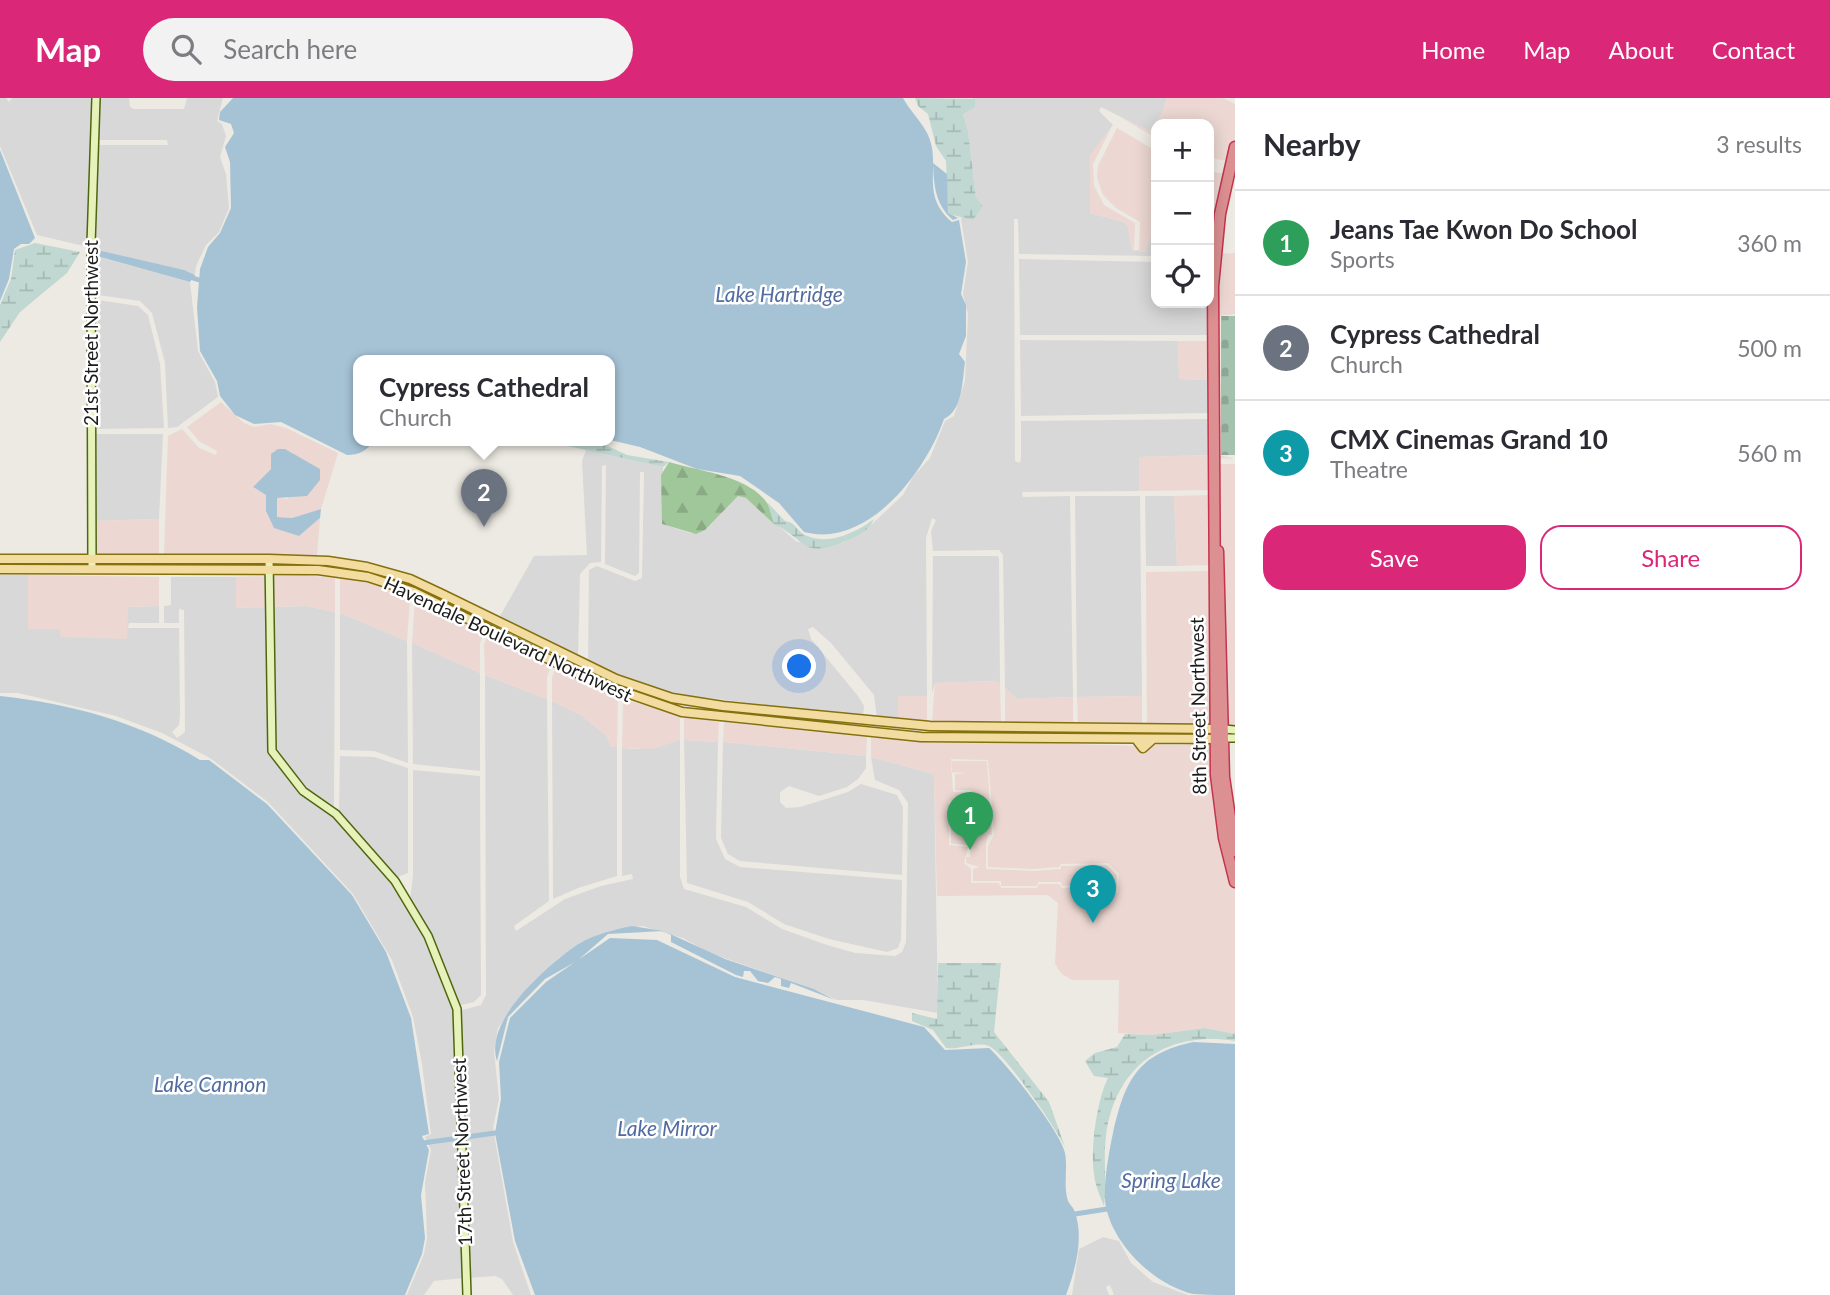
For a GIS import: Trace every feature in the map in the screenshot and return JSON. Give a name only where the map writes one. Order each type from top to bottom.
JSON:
[{"type":"highway","name":"8th Street Northwest","points":[[1235,147],[1220,214],[1213,286],[1216,567],[1226,794],[1235,851]]},
{"type":"highway","name":"8th Street Northwest","points":[[1216,567],[1222,609],[1223,735],[1217,784],[1224,838],[1235,882]]},
{"type":"highway","points":[[1224,838],[1235,860]]},
{"type":"main road","name":"Havendale Boulevard Northwest","points":[[0,559],[269,559],[337,562],[410,579],[600,673],[672,698],[891,724],[1223,735]]},
{"type":"main road","name":"Havendale Boulevard Northwest","points":[[0,569],[337,571],[392,584],[622,693],[682,712],[869,734],[1075,739],[1153,739],[1223,735]]},
{"type":"main road","points":[[622,693],[672,698]]},
{"type":"main road","points":[[837,730],[864,728],[874,722]]},
{"type":"main road","points":[[869,734],[891,724]]},
{"type":"main road","points":[[1003,727],[1003,738]]},
{"type":"main road","points":[[1075,728],[1075,739]]},
{"type":"street","name":"21st Street Northwest","points":[[92,569],[90,259],[96,98]]},
{"type":"street","name":"17th Street Northwest","points":[[269,559],[270,744],[276,759],[303,791],[349,827],[394,881],[428,936],[457,1009],[467,1295]]},
{"type":"street","points":[[1223,735],[1235,730]]},
{"type":"shaded area","points":[[0,98],[6,98],[9,102],[12,98],[94,98],[88,247],[37,235],[0,146]]},
{"type":"shaded area","points":[[99,98],[129,98],[130,107],[134,109],[184,109],[187,98],[223,98],[217,121],[222,124],[226,136],[220,157],[226,174],[229,208],[219,232],[206,245],[196,266],[195,275],[93,249],[99,145],[168,145],[167,140],[99,140]]},
{"type":"shaded area","points":[[973,98],[1167,98],[1162,114],[1158,119],[1151,119],[1149,131],[1101,107],[1099,111],[1113,125],[1091,155],[1090,213],[1124,222],[1128,227],[1132,250],[1145,252],[1151,236],[1151,256],[1019,254],[1018,219],[1014,219],[1015,461],[1020,463],[1021,458],[1021,421],[1211,419],[1211,455],[1139,457],[1139,491],[1022,492],[1023,497],[1070,496],[1073,697],[1017,699],[1005,688],[1003,555],[999,550],[933,551],[931,531],[936,520],[932,518],[926,538],[927,696],[898,696],[898,721],[877,719],[874,695],[831,643],[813,627],[808,629],[811,639],[858,696],[864,706],[863,717],[684,695],[648,687],[614,674],[588,661],[589,570],[597,566],[635,581],[642,578],[644,472],[640,472],[639,573],[635,576],[605,564],[606,465],[602,466],[601,562],[590,563],[580,574],[578,656],[500,616],[534,556],[587,555],[582,461],[586,450],[663,467],[662,524],[690,533],[705,530],[738,496],[746,498],[797,542],[842,543],[872,524],[903,495],[913,477],[930,458],[945,421],[954,416],[965,381],[968,314],[963,294],[968,262],[961,219],[976,198],[968,131],[963,113]]},
{"type":"shaded area","points":[[1167,98],[1222,98],[1235,104],[1235,138],[1229,161],[1214,159],[1214,119],[1158,119]]},
{"type":"shaded area","points":[[1120,117],[1149,131],[1151,128],[1151,135]]},
{"type":"shaded area","points":[[1111,128],[1093,164],[1094,186],[1104,205],[1135,223],[1134,250],[1139,250],[1140,222],[1116,208],[1103,195],[1097,178],[1098,166],[1117,128],[1151,148],[1151,237],[1146,252],[1132,250],[1128,227],[1124,222],[1090,213],[1090,155]]},
{"type":"shaded area","points":[[1214,172],[1226,174],[1214,240]]},
{"type":"shaded area","points":[[1235,253],[1235,314],[1219,316],[1219,455],[1235,459],[1216,458],[1217,254]]},
{"type":"shaded area","points":[[99,257],[190,282],[198,351],[215,382],[218,397],[177,427],[168,428],[165,363],[152,313],[140,301],[98,295]]},
{"type":"shaded area","points":[[1019,259],[1151,262],[1151,308],[1211,308],[1210,335],[1020,335]]},
{"type":"shaded area","points":[[98,300],[138,306],[148,315],[160,364],[164,428],[95,429]]},
{"type":"shaded area","points":[[1020,340],[1178,341],[1179,379],[1211,380],[1211,413],[1021,416]]},
{"type":"shaded area","points":[[1178,341],[1210,341],[1211,380],[1179,379]]},
{"type":"shaded area","points":[[221,402],[244,423],[254,427],[270,424],[286,428],[338,453],[321,509],[292,518],[277,517],[277,498],[288,499],[294,454],[285,449],[271,469],[253,487],[266,495],[266,511],[299,536],[320,518],[317,555],[164,556],[168,436],[182,429],[199,448],[216,455],[217,451],[199,441],[187,427]]},
{"type":"shaded area","points":[[95,434],[163,434],[159,519],[94,521]]},
{"type":"shaded area","points":[[1211,455],[1212,490],[1139,491],[1139,457]]},
{"type":"shaded area","points":[[1216,464],[1235,464],[1235,727],[1226,726],[1225,611],[1217,526]]},
{"type":"shaded area","points":[[1212,495],[1210,565],[1177,566],[1174,496]]},
{"type":"shaded area","points":[[1075,496],[1140,496],[1142,696],[1077,697]]},
{"type":"shaded area","points":[[1145,496],[1174,496],[1177,566],[1146,566]]},
{"type":"shaded area","points":[[159,519],[159,556],[94,555],[94,521]]},
{"type":"shaded area","points":[[933,556],[998,556],[1000,684],[996,681],[935,683],[932,693]]},
{"type":"shaded area","points":[[1210,571],[1213,726],[1147,724],[1146,572]]},
{"type":"shaded area","points":[[0,575],[28,575],[28,629],[60,629],[61,636],[128,607],[159,606],[159,623],[129,623],[128,628],[179,628],[180,715],[179,725],[172,732],[177,738],[185,732],[184,610],[179,609],[179,623],[164,623],[164,606],[171,605],[171,577],[236,577],[236,608],[267,607],[270,753],[301,793],[334,816],[392,882],[426,937],[454,1010],[463,1278],[434,1281],[424,1295],[407,1295],[424,1254],[427,1238],[425,1183],[431,1150],[425,1137],[431,1134],[422,1064],[413,1017],[392,960],[353,894],[268,802],[210,758],[162,733],[116,716],[18,693],[0,693]]},
{"type":"shaded area","points":[[28,575],[159,577],[159,606],[128,607],[127,639],[61,637],[60,629],[28,629]]},
{"type":"shaded area","points":[[267,576],[267,607],[236,608],[236,577]]},
{"type":"shaded area","points":[[272,576],[335,578],[335,612],[306,606],[272,607]]},
{"type":"shaded area","points":[[340,578],[379,585],[410,597],[407,641],[340,613]]},
{"type":"shaded area","points":[[415,599],[483,632],[480,644],[480,673],[412,643]]},
{"type":"shaded area","points":[[306,606],[335,612],[334,809],[305,789],[273,747],[272,607]]},
{"type":"shaded area","points":[[340,613],[407,641],[408,763],[374,751],[340,750]]},
{"type":"shaded area","points":[[488,635],[551,666],[547,677],[547,699],[485,675],[484,645]]},
{"type":"shaded area","points":[[412,643],[480,673],[480,771],[413,764]]},
{"type":"shaded area","points":[[556,668],[618,697],[617,747],[611,747],[607,736],[581,715],[552,701],[552,677]]},
{"type":"shaded area","points":[[485,675],[547,699],[549,901],[514,926],[516,931],[565,899],[601,886],[633,879],[632,874],[622,876],[622,748],[637,749],[680,740],[680,877],[684,889],[746,907],[782,929],[827,945],[855,953],[895,956],[902,952],[906,942],[908,803],[899,790],[875,780],[871,757],[934,774],[938,1013],[863,1000],[837,1000],[814,989],[710,953],[683,938],[642,926],[610,931],[572,948],[514,1005],[498,1028],[494,1051],[499,1099],[493,1128],[513,1242],[531,1295],[513,1295],[502,1279],[495,1276],[468,1278],[459,1011],[481,1005],[486,995]]},
{"type":"shaded area","points":[[996,681],[1000,684],[1001,724],[932,722],[935,683]]},
{"type":"shaded area","points":[[1005,688],[1017,699],[1073,697],[1073,724],[1005,724]]},
{"type":"shaded area","points":[[898,696],[927,696],[927,722],[898,721]]},
{"type":"shaded area","points":[[1142,696],[1142,724],[1078,724],[1077,697]]},
{"type":"shaded area","points":[[623,699],[680,715],[680,740],[653,749],[622,748]]},
{"type":"shaded area","points":[[552,701],[581,715],[607,736],[611,747],[617,747],[617,876],[553,899]]},
{"type":"shaded area","points":[[684,716],[719,722],[718,742],[684,740]]},
{"type":"shaded area","points":[[724,722],[867,737],[866,756],[723,742]]},
{"type":"shaded area","points":[[871,738],[1138,746],[1143,752],[1149,745],[1202,745],[1203,742],[1213,742],[1235,889],[1235,1034],[1205,1028],[1152,1035],[1118,1033],[1119,980],[1072,980],[1062,974],[1055,964],[1058,903],[1048,895],[937,896],[934,774],[871,757]],"holes":[[[951,759],[988,760],[994,835],[988,846],[988,867],[1033,869],[1059,867],[1061,864],[1108,863],[1119,874],[1118,893],[1102,893],[1101,886],[1062,888],[1059,884],[1039,884],[1037,888],[1001,888],[999,883],[971,883],[971,869],[964,863],[968,847],[949,845],[949,801],[969,799],[969,793],[953,792]]]},
{"type":"shaded area","points":[[684,740],[718,742],[716,839],[725,859],[740,867],[902,880],[901,939],[898,948],[887,952],[829,939],[784,924],[748,902],[687,883]]},
{"type":"shaded area","points":[[723,742],[866,756],[866,768],[858,779],[847,787],[819,796],[789,786],[780,792],[780,802],[786,808],[800,807],[848,792],[861,784],[897,795],[903,807],[902,875],[740,861],[728,854],[721,838]]},
{"type":"shaded area","points":[[340,756],[374,757],[408,768],[408,873],[395,878],[339,813]]},
{"type":"shaded area","points":[[951,761],[987,761],[992,835],[988,835],[986,844],[986,869],[1034,871],[1061,869],[1061,866],[1107,865],[1117,875],[1116,891],[1103,891],[1102,883],[1062,886],[1061,882],[1038,882],[1037,886],[1001,886],[1001,881],[973,881],[973,869],[980,867],[966,863],[966,857],[970,857],[970,845],[951,844],[951,801],[971,801],[971,790],[955,790],[955,774],[968,773],[951,772]]},
{"type":"shaded area","points":[[413,770],[480,776],[481,995],[474,1002],[458,1006],[441,957],[410,900],[413,876]]},
{"type":"shaded area","points":[[1103,1237],[1119,1241],[1131,1263],[1153,1282],[1188,1295],[1114,1295],[1110,1285],[1106,1287],[1109,1295],[1072,1295],[1079,1249]]},
{"type":"green space","points":[[915,98],[975,99],[975,107],[963,114],[968,131],[976,198],[983,206],[973,220],[948,214],[946,161],[936,146],[928,114],[918,106]]},
{"type":"green space","points":[[35,243],[80,252],[67,273],[20,312],[0,342],[0,305],[11,279],[15,250]]},
{"type":"green space","points":[[1221,316],[1235,316],[1235,455],[1221,455]]},
{"type":"green space","points":[[568,446],[608,446],[627,455],[669,462],[663,467]]},
{"type":"green space","points":[[669,462],[717,474],[749,487],[761,496],[770,508],[774,524],[746,498],[738,496],[705,530],[696,534],[662,524],[661,475]]},
{"type":"green space","points":[[767,502],[785,521],[812,538],[840,537],[874,519],[865,531],[852,538],[830,547],[812,548],[774,524]]},
{"type":"green space","points":[[938,963],[1001,963],[994,1032],[1049,1102],[1065,1147],[1030,1092],[989,1046],[946,1048],[933,1030],[912,1021],[912,1013],[937,1019]]},
{"type":"green space","points":[[1205,1028],[1235,1034],[1235,1041],[1187,1041],[1166,1048],[1148,1058],[1120,1090],[1111,1111],[1106,1136],[1104,1206],[1095,1178],[1093,1152],[1098,1111],[1108,1078],[1094,1076],[1085,1061],[1095,1053],[1117,1047],[1125,1034],[1152,1035]]},
{"type":"water","name":"Lake Hartridge","points":[[233,98],[903,98],[923,126],[932,146],[936,201],[952,222],[959,220],[966,262],[961,294],[966,305],[966,336],[959,354],[965,362],[958,402],[955,409],[944,419],[924,461],[891,501],[872,517],[850,529],[828,534],[804,532],[779,503],[740,476],[697,469],[640,447],[615,441],[615,355],[353,355],[353,446],[369,446],[365,450],[347,455],[281,422],[254,424],[235,415],[220,396],[217,381],[200,351],[197,307],[200,269],[208,247],[220,233],[231,208],[230,162],[225,147],[234,133],[231,124],[219,120],[220,112]]},
{"type":"water","points":[[0,150],[35,238],[29,244],[21,244],[14,249],[9,279],[0,301]]},
{"type":"water","points":[[933,163],[947,174],[948,213],[958,218],[953,220],[942,208],[935,187]]},
{"type":"water","points":[[93,249],[184,270],[195,275],[190,282],[93,255]]},
{"type":"water","points":[[278,449],[285,449],[320,469],[320,480],[307,496],[277,498],[277,517],[292,518],[321,509],[320,518],[299,536],[274,528],[266,511],[266,495],[253,487],[271,469],[271,454]]},
{"type":"water","name":"Lake Cannon","points":[[0,696],[53,704],[104,717],[153,735],[200,760],[209,760],[267,804],[352,895],[386,952],[411,1018],[429,1134],[422,1136],[429,1150],[421,1195],[425,1238],[422,1254],[405,1295],[0,1295]]},
{"type":"water","points":[[632,926],[663,931],[608,934],[577,961],[545,979],[508,1017],[497,1061],[495,1046],[499,1030],[507,1014],[531,984],[578,944],[600,934]]},
{"type":"water","points":[[666,932],[725,959],[814,989],[835,1000],[791,983],[789,988],[781,986],[781,979],[775,977],[768,983],[758,981],[750,971],[744,971],[743,977],[736,975],[671,942],[671,935]]},
{"type":"water","name":"Lake Mirror","points":[[610,938],[657,940],[735,977],[924,1027],[945,1050],[989,1048],[1044,1115],[1065,1153],[1067,1196],[1079,1231],[1075,1264],[1066,1295],[535,1295],[515,1241],[495,1133],[501,1099],[499,1062],[510,1018],[546,982]]},
{"type":"water","name":"Spring Lake","points":[[1193,1042],[1235,1044],[1235,1295],[1193,1294],[1164,1282],[1138,1262],[1127,1249],[1110,1222],[1106,1207],[1105,1181],[1110,1150],[1118,1115],[1129,1085],[1146,1062],[1174,1047]]},
{"type":"waterway","points":[[187,276],[199,280]]},
{"type":"waterway","points":[[423,1143],[495,1133]]},
{"type":"waterway","points":[[1075,1214],[1107,1209]]},
{"type":"place","name":"Cypress Cathedral","points":[[484,527]]},
{"type":"place","name":"Jeans Tae Kwon Do School","points":[[970,850]]},
{"type":"place","name":"CMX Cinemas Grand 10","points":[[1093,923]]}]
